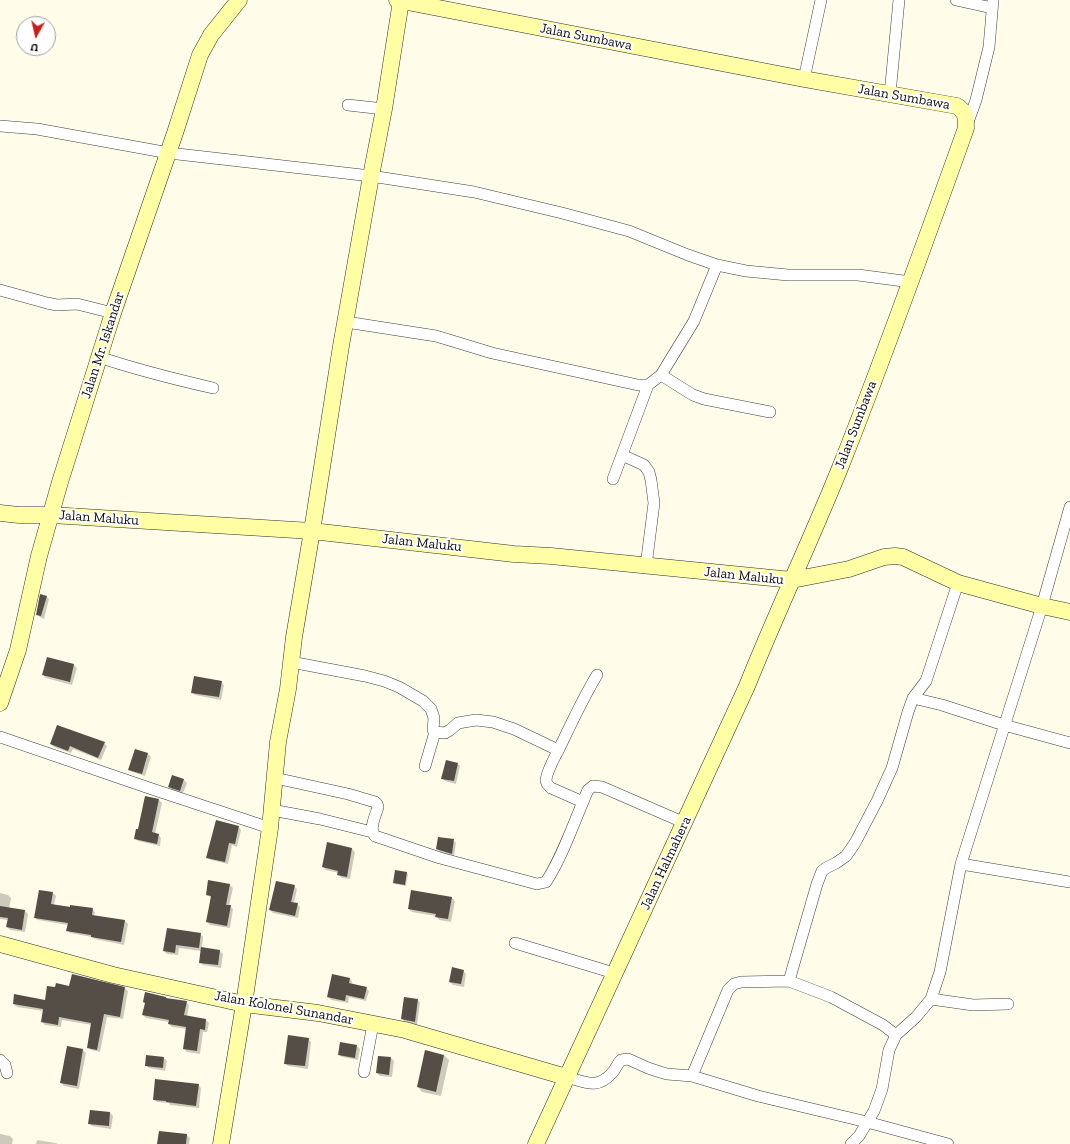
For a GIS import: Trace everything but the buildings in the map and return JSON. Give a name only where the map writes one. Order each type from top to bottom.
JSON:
[{"type":"main road","name":"Jalan Mr. Iskandar","points":[[0,703],[18,650],[39,556],[60,482],[113,313],[169,153],[200,55],[211,35],[239,0]]},
{"type":"main road","name":"Jalan Sumbawa","points":[[399,0],[804,79],[957,106],[962,109],[965,114],[966,128],[911,282],[842,463],[792,580]]},
{"type":"main road","points":[[221,1144],[244,1004],[270,828],[278,742],[288,689],[291,662],[346,322],[384,109],[399,0]]},
{"type":"main road","name":"Jalan Maluku","points":[[0,512],[19,515],[51,515],[312,531],[514,554],[792,580],[849,569],[884,557],[896,556],[903,557],[958,583],[1042,606],[1070,612]]},
{"type":"main road","name":"Jalan Halmahera","points":[[536,1144],[614,973],[625,953],[685,823],[747,686],[792,580]]},
{"type":"main road","name":"Jalan Kolonel Sunandar","points":[[0,944],[113,975],[244,1004],[318,1013],[405,1030],[566,1077]]},
{"type":"street","points":[[804,79],[821,0]]},
{"type":"street","points":[[890,94],[899,0]]},
{"type":"street","points":[[956,0],[993,4],[989,46],[976,100],[966,128]]},
{"type":"street","points":[[348,105],[384,109]]},
{"type":"street","points":[[0,126],[37,129],[169,153],[371,176],[474,192],[562,212],[629,231],[688,256],[717,265],[746,271],[788,274],[858,275],[911,282]]},
{"type":"street","points":[[346,322],[436,336],[492,353],[638,385],[648,384],[661,375],[694,321],[717,265]]},
{"type":"street","points":[[0,290],[47,303],[57,305],[77,304],[113,313]]},
{"type":"street","points":[[99,357],[151,373],[213,388]]},
{"type":"street","points":[[661,375],[693,395],[704,399],[770,412]]},
{"type":"street","points":[[613,479],[648,384]]},
{"type":"street","points":[[622,456],[644,465],[649,472],[651,480],[654,503],[646,566]]},
{"type":"street","points":[[851,1144],[874,1111],[882,1089],[889,1050],[896,1035],[916,1017],[931,999],[940,972],[962,864],[1042,606],[1070,507]]},
{"type":"street","points":[[789,981],[822,871],[846,856],[855,843],[877,801],[892,768],[913,698],[926,681],[958,583]]},
{"type":"street","points":[[291,662],[384,681],[399,687],[423,701],[431,709],[434,718],[434,732],[424,766]]},
{"type":"street","points":[[583,802],[548,786],[546,780],[558,750],[597,675]]},
{"type":"street","points":[[913,698],[942,705],[1004,725],[1070,743]]},
{"type":"street","points":[[434,732],[445,733],[458,723],[476,720],[493,722],[514,729],[558,750]]},
{"type":"street","points":[[0,737],[270,828]]},
{"type":"street","points":[[275,778],[348,794],[375,802],[378,808],[372,826],[372,832]]},
{"type":"street","points":[[272,810],[320,819],[372,832],[375,836],[440,858],[537,884],[546,882],[550,876],[588,790],[594,786],[598,786],[685,823]]},
{"type":"street","points":[[962,864],[1070,882]]},
{"type":"street","points":[[515,943],[614,973]]},
{"type":"street","points":[[692,1076],[728,990],[734,984],[741,982],[789,981],[831,997],[883,1025],[896,1035]]},
{"type":"street","points":[[931,999],[974,1005],[1008,1004]]},
{"type":"street","points":[[364,1072],[373,1024]]},
{"type":"street","points":[[566,1077],[594,1084],[610,1075],[621,1060],[628,1059],[648,1068],[667,1074],[692,1076],[773,1100],[867,1122],[948,1144]]},
{"type":"street","points":[[0,1060],[5,1065],[7,1073]]}]
